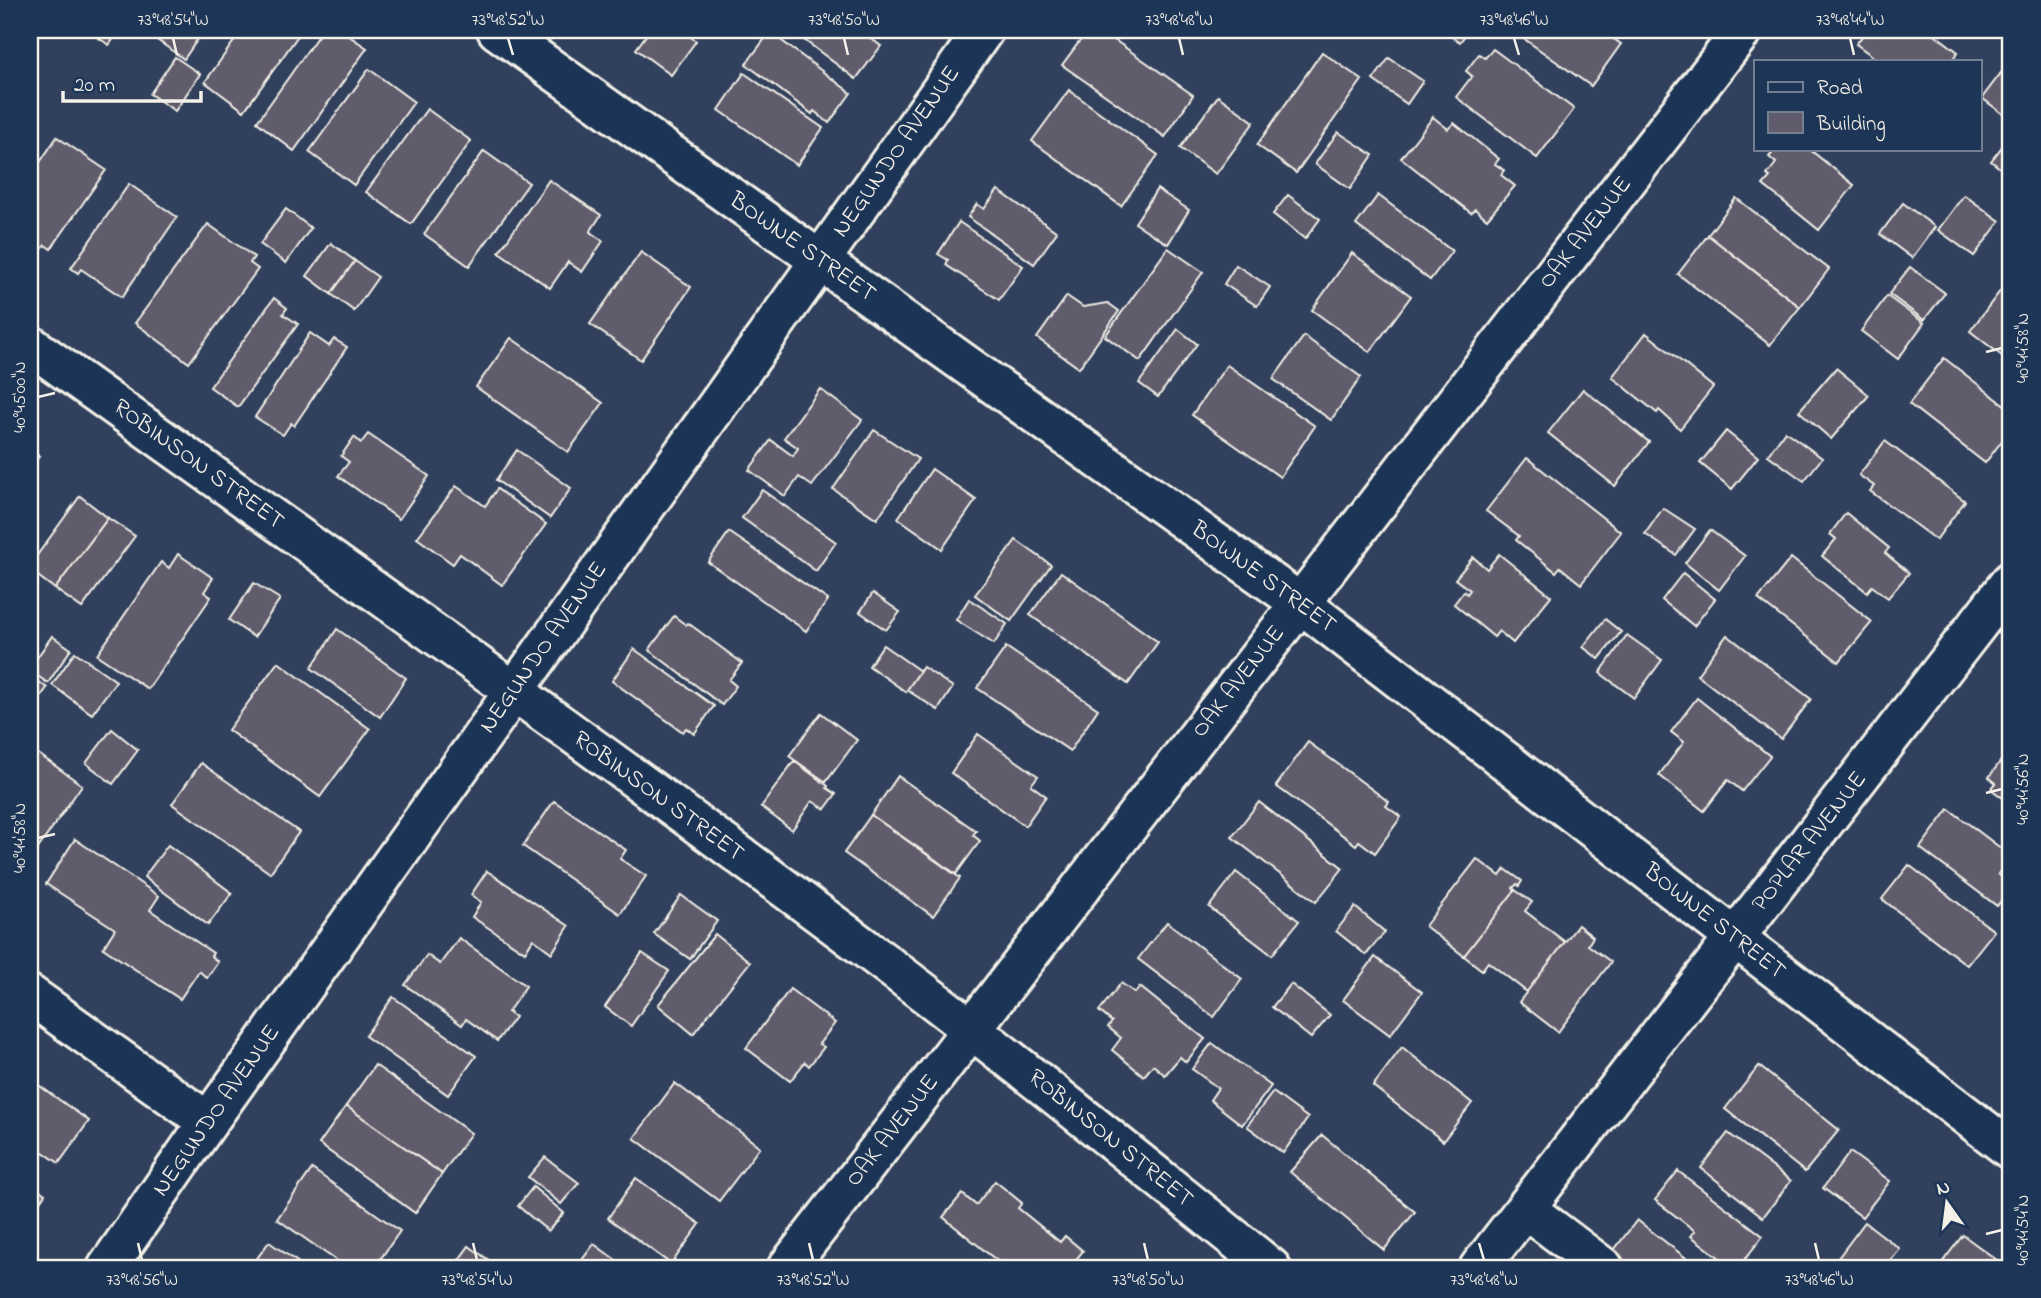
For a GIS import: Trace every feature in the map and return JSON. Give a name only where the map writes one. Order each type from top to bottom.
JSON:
[{"type":"street","name":"BOWNE STREET","points":[[497,30],[1300,603],[2011,1150]]},
{"type":"street","name":"NEGUNDO AVENUE","points":[[107,1268],[984,30]]},
{"type":"street","name":"OAK AVENUE","points":[[787,1268],[1743,30]]},
{"type":"street","name":"ROBINSON STREET","points":[[30,345],[514,691],[895,971],[972,1029],[1271,1268]]},
{"type":"street","name":"POPLAR AVENUE","points":[[1479,1268],[2011,581]]},
{"type":"street","points":[[30,995],[208,1122]]},
{"type":"street","points":[[1526,1209],[1604,1268]]},
{"type":"building","points":[[87,30],[120,30],[109,45]]},
{"type":"building","points":[[143,30],[204,30],[184,59]]},
{"type":"building","points":[[242,30],[302,30],[244,111],[205,82]]},
{"type":"building","points":[[322,30],[340,30],[367,48],[294,151],[257,122]]},
{"type":"building","points":[[650,30],[682,30],[696,41],[671,75],[636,49]]},
{"type":"building","points":[[791,30],[859,30],[881,46],[856,79]]},
{"type":"building","points":[[1088,30],[1100,30],[1193,95],[1165,137],[1062,65]]},
{"type":"building","points":[[1442,30],[1469,30],[1460,42]]},
{"type":"building","points":[[1524,30],[1601,30],[1621,44],[1591,86],[1520,36]]},
{"type":"building","points":[[1867,30],[1929,30],[1958,52],[1952,60],[1878,60],[1856,44]]},
{"type":"building","points":[[770,32],[851,93],[829,123],[814,111],[812,114],[746,64]]},
{"type":"building","points":[[1493,49],[1574,109],[1537,158],[1456,97],[1472,76],[1466,71],[1479,54],[1485,58]]},
{"type":"building","points":[[1322,52],[1362,80],[1296,173],[1257,145]]},
{"type":"building","points":[[175,57],[200,74],[175,111],[150,94]]},
{"type":"building","points":[[1389,58],[1423,81],[1407,104],[1373,80]]},
{"type":"building","points":[[369,69],[414,102],[354,185],[309,152]]},
{"type":"building","points":[[2004,69],[2011,74],[2011,120],[1982,98]]},
{"type":"building","points":[[744,73],[823,128],[797,165],[719,110]]},
{"type":"building","points":[[1069,90],[1158,155],[1121,206],[1032,141]]},
{"type":"building","points":[[1218,96],[1254,122],[1216,174],[1180,148]]},
{"type":"building","points":[[427,109],[471,141],[411,224],[366,192]]},
{"type":"building","points":[[1433,117],[1448,129],[1454,123],[1499,159],[1495,164],[1504,170],[1501,175],[1515,186],[1487,219],[1475,209],[1471,213],[1401,158]]},
{"type":"building","points":[[1338,132],[1373,155],[1350,189],[1315,164]]},
{"type":"building","points":[[2011,135],[2011,177],[1991,161]]},
{"type":"building","points":[[57,137],[106,170],[51,249],[45,245],[37,256],[30,251],[30,177]]},
{"type":"building","points":[[1775,150],[1810,150],[1854,185],[1819,230],[1763,185],[1776,163],[1769,157]]},
{"type":"building","points":[[484,151],[529,183],[469,266],[424,234]]},
{"type":"building","points":[[549,180],[601,215],[590,232],[603,241],[582,272],[568,262],[550,288],[499,252]]},
{"type":"building","points":[[129,184],[177,217],[122,297],[81,269],[78,273],[71,268]]},
{"type":"building","points":[[1157,189],[1189,210],[1168,244],[1135,223]]},
{"type":"building","points":[[998,190],[1057,232],[1034,264],[968,217],[977,204],[984,209]]},
{"type":"building","points":[[1288,195],[1320,219],[1305,239],[1273,214]]},
{"type":"building","points":[[1378,195],[1452,251],[1430,280],[1356,225]]},
{"type":"building","points":[[1964,195],[2000,221],[1974,256],[1938,230]]},
{"type":"building","points":[[1736,198],[1829,269],[1800,307],[1708,235]]},
{"type":"building","points":[[1903,203],[1935,227],[1912,258],[1880,234]]},
{"type":"building","points":[[286,209],[311,228],[286,263],[260,244]]},
{"type":"building","points":[[959,222],[1023,266],[999,300],[946,265],[948,260],[938,254]]},
{"type":"building","points":[[208,224],[254,257],[250,263],[258,269],[189,363],[135,323]]},
{"type":"building","points":[[1708,235],[1800,307],[1770,345],[1678,274]]},
{"type":"building","points":[[331,243],[355,261],[331,294],[307,276]]},
{"type":"building","points":[[1168,248],[1203,272],[1140,361],[1105,336]]},
{"type":"building","points":[[641,252],[691,287],[641,360],[590,324]]},
{"type":"building","points":[[1352,253],[1411,296],[1370,352],[1312,310]]},
{"type":"building","points":[[355,261],[378,277],[354,311],[331,294]]},
{"type":"building","points":[[1236,265],[1270,287],[1257,306],[1224,284]]},
{"type":"building","points":[[1910,267],[1945,293],[1924,320],[1889,294]]},
{"type":"building","points":[[2004,286],[2011,292],[2011,363],[1970,331]]},
{"type":"building","points":[[1067,296],[1083,307],[1108,303],[1119,311],[1079,368],[1037,338]]},
{"type":"building","points":[[1887,296],[1924,323],[1898,359],[1861,331]]},
{"type":"building","points":[[274,298],[287,308],[283,314],[298,324],[238,407],[210,387]]},
{"type":"building","points":[[1178,329],[1197,344],[1158,397],[1139,383]]},
{"type":"building","points":[[310,333],[329,346],[334,339],[347,347],[294,426],[291,423],[283,435],[255,417]]},
{"type":"building","points":[[1646,333],[1713,387],[1680,429],[1659,410],[1657,413],[1612,377]]},
{"type":"building","points":[[1304,336],[1361,377],[1331,420],[1273,379]]},
{"type":"building","points":[[511,338],[603,403],[568,452],[476,387]]},
{"type":"building","points":[[1944,358],[2011,410],[2011,429],[1985,463],[1909,404]]},
{"type":"building","points":[[1227,365],[1315,426],[1280,477],[1192,415]]},
{"type":"building","points":[[1836,368],[1869,395],[1831,439],[1799,411]]},
{"type":"building","points":[[820,389],[862,420],[812,486],[799,477],[785,496],[749,470],[771,440],[793,456],[798,448],[784,438]]},
{"type":"building","points":[[1583,389],[1649,442],[1615,486],[1548,433]]},
{"type":"building","points":[[874,430],[918,459],[877,519],[833,489]]},
{"type":"building","points":[[1726,431],[1758,457],[1732,489],[1700,463]]},
{"type":"building","points":[[1785,431],[1822,458],[1804,481],[1768,455]]},
{"type":"building","points":[[368,434],[429,476],[399,519],[338,476],[349,462],[341,456],[354,437],[361,443]]},
{"type":"building","points":[[1885,441],[1965,501],[1936,540],[1870,491],[1874,486],[1859,475]]},
{"type":"building","points":[[30,449],[39,456],[30,470]]},
{"type":"building","points":[[517,450],[571,488],[550,518],[496,480]]},
{"type":"building","points":[[1527,458],[1621,532],[1581,584],[1560,567],[1556,572],[1516,540],[1519,536],[1486,511]]},
{"type":"building","points":[[932,469],[976,500],[942,549],[898,518]]},
{"type":"building","points":[[456,486],[485,506],[497,489],[546,524],[502,585],[460,554],[453,564],[417,538]]},
{"type":"building","points":[[762,490],[836,542],[816,571],[742,518]]},
{"type":"building","points":[[80,496],[108,518],[55,589],[30,570],[30,565]]},
{"type":"building","points":[[1663,508],[1695,529],[1676,555],[1645,534]]},
{"type":"building","points":[[1846,513],[1889,548],[1885,553],[1909,573],[1888,598],[1872,586],[1867,592],[1822,556],[1836,539],[1830,534]]},
{"type":"building","points":[[108,518],[135,536],[82,608],[55,589]]},
{"type":"building","points":[[1710,530],[1745,556],[1719,590],[1685,563]]},
{"type":"building","points":[[729,532],[828,600],[806,631],[708,562]]},
{"type":"building","points":[[1016,540],[1051,565],[1011,621],[975,595]]},
{"type":"building","points":[[178,554],[213,578],[204,592],[211,597],[148,689],[97,655],[161,562],[169,568]]},
{"type":"building","points":[[1499,554],[1551,596],[1513,643],[1499,631],[1494,637],[1454,604],[1464,591],[1467,594],[1470,590],[1455,579],[1473,557],[1487,569]]},
{"type":"building","points":[[1791,558],[1872,622],[1839,662],[1758,599]]},
{"type":"building","points":[[1061,572],[1158,642],[1128,684],[1030,615]]},
{"type":"building","points":[[1683,573],[1715,599],[1694,626],[1662,600]]},
{"type":"building","points":[[254,583],[280,599],[254,637],[229,620]]},
{"type":"building","points":[[873,593],[900,612],[886,630],[860,612]]},
{"type":"building","points":[[969,599],[1007,624],[994,644],[956,620]]},
{"type":"building","points":[[674,616],[686,625],[688,623],[742,663],[729,680],[736,686],[722,705],[649,650]]},
{"type":"building","points":[[1605,619],[1621,632],[1599,659],[1583,647]]},
{"type":"building","points":[[337,629],[406,678],[380,717],[311,668]]},
{"type":"building","points":[[1627,635],[1662,660],[1634,698],[1600,673]]},
{"type":"building","points":[[1727,635],[1811,699],[1781,739],[1697,675]]},
{"type":"building","points":[[52,636],[71,649],[48,683],[30,671],[30,668]]},
{"type":"building","points":[[883,645],[920,671],[906,692],[869,666]]},
{"type":"building","points":[[1006,647],[1098,709],[1070,751],[977,688]]},
{"type":"building","points":[[634,649],[714,706],[694,734],[686,728],[683,732],[612,681]]},
{"type":"building","points":[[75,652],[116,681],[92,714],[52,685]]},
{"type":"building","points":[[278,662],[370,729],[320,797],[228,730]]},
{"type":"building","points":[[923,667],[953,687],[938,710],[907,690]]},
{"type":"building","points":[[30,675],[47,688],[30,711]]},
{"type":"building","points":[[1697,698],[1770,756],[1742,791],[1728,780],[1704,811],[1659,775],[1684,742],[1671,732]]},
{"type":"building","points":[[821,713],[857,740],[826,782],[789,756]]},
{"type":"building","points":[[112,729],[138,750],[113,784],[86,763]]},
{"type":"building","points":[[978,734],[1038,776],[1031,785],[1046,796],[1025,826],[951,773]]},
{"type":"building","points":[[1308,742],[1389,802],[1386,806],[1401,817],[1375,853],[1359,841],[1356,845],[1276,786]]},
{"type":"building","points":[[2011,747],[2011,804],[1991,789],[1996,783],[1989,777]]},
{"type":"building","points":[[30,748],[82,785],[30,860]]},
{"type":"building","points":[[794,761],[836,794],[825,809],[812,801],[792,830],[761,807]]},
{"type":"building","points":[[201,763],[299,832],[270,873],[172,804]]},
{"type":"building","points":[[898,776],[976,831],[973,835],[980,841],[956,874],[871,815]]},
{"type":"building","points":[[554,801],[626,850],[620,859],[646,876],[620,914],[523,846]]},
{"type":"building","points":[[1259,802],[1343,868],[1316,902],[1232,837]]},
{"type":"building","points":[[1949,809],[2011,856],[1998,874],[2011,884],[2011,887],[1997,906],[1920,848]]},
{"type":"building","points":[[871,815],[960,878],[933,916],[844,853]]},
{"type":"building","points":[[75,839],[159,896],[150,910],[213,953],[211,956],[218,962],[207,978],[199,971],[180,999],[103,948],[115,929],[46,884]]},
{"type":"building","points":[[168,845],[232,893],[208,925],[144,877]]},
{"type":"building","points":[[1477,859],[1500,876],[1505,869],[1522,881],[1519,886],[1517,884],[1513,888],[1515,890],[1464,956],[1425,926]]},
{"type":"building","points":[[1909,865],[1994,931],[1967,965],[1882,899]]},
{"type":"building","points":[[487,871],[569,926],[552,953],[533,939],[525,952],[472,917],[481,902],[471,895]]},
{"type":"building","points":[[1236,872],[1299,921],[1272,955],[1209,907]]},
{"type":"building","points":[[1515,890],[1532,902],[1525,911],[1565,942],[1527,992],[1488,962],[1482,970],[1464,956]]},
{"type":"building","points":[[681,895],[717,921],[690,959],[654,934]]},
{"type":"building","points":[[1355,907],[1385,932],[1366,955],[1336,931]]},
{"type":"building","points":[[1167,922],[1242,979],[1214,1017],[1138,959]]},
{"type":"building","points":[[1578,925],[1593,937],[1588,945],[1611,962],[1558,1032],[1519,1002]]},
{"type":"building","points":[[715,934],[750,962],[693,1034],[658,1005]]},
{"type":"building","points":[[459,938],[526,986],[508,1012],[515,1017],[497,1041],[466,1019],[462,1025],[405,985],[427,955],[440,964]]},
{"type":"building","points":[[642,953],[669,971],[631,1026],[605,1007]]},
{"type":"building","points":[[1375,957],[1422,992],[1390,1035],[1343,1000]]},
{"type":"building","points":[[1121,983],[1135,993],[1140,987],[1205,1039],[1186,1062],[1180,1057],[1165,1075],[1153,1065],[1144,1076],[1112,1050],[1121,1038],[1108,1027],[1112,1022],[1099,1011]]},
{"type":"building","points":[[1291,984],[1330,1015],[1311,1038],[1272,1007]]},
{"type":"building","points":[[790,989],[835,1023],[819,1044],[824,1047],[809,1066],[805,1062],[790,1081],[746,1048]]},
{"type":"building","points":[[393,997],[476,1056],[448,1095],[365,1036]]},
{"type":"building","points":[[1212,1043],[1271,1086],[1242,1125],[1210,1100],[1218,1088],[1192,1069]]},
{"type":"building","points":[[1402,1047],[1472,1103],[1443,1141],[1373,1086]]},
{"type":"building","points":[[375,1065],[471,1133],[442,1174],[346,1106]]},
{"type":"building","points":[[1759,1066],[1839,1130],[1805,1172],[1725,1109]]},
{"type":"building","points":[[30,1079],[89,1121],[59,1163],[30,1143]]},
{"type":"building","points":[[675,1083],[760,1147],[719,1201],[634,1138]]},
{"type":"building","points":[[1273,1092],[1308,1118],[1283,1153],[1247,1126]]},
{"type":"building","points":[[346,1106],[442,1174],[415,1213],[319,1144]]},
{"type":"building","points":[[1728,1133],[1791,1181],[1763,1217],[1701,1168]]},
{"type":"building","points":[[1322,1135],[1415,1212],[1384,1250],[1290,1172]]},
{"type":"building","points":[[1850,1152],[1890,1181],[1862,1217],[1823,1188]]},
{"type":"building","points":[[545,1157],[579,1183],[561,1204],[528,1177]]},
{"type":"building","points":[[312,1169],[400,1231],[374,1268],[347,1268],[277,1219]]},
{"type":"building","points":[[1678,1171],[1763,1236],[1738,1268],[1733,1268],[1691,1236],[1695,1231],[1655,1200]]},
{"type":"building","points":[[636,1178],[700,1224],[671,1264],[608,1218]]},
{"type":"building","points":[[995,1181],[1022,1203],[1018,1208],[1060,1242],[1065,1236],[1083,1251],[1069,1268],[1006,1268],[943,1217],[962,1194],[976,1205]]},
{"type":"building","points":[[30,1183],[45,1194],[30,1216]]},
{"type":"building","points":[[533,1187],[564,1213],[548,1231],[518,1206]]},
{"type":"building","points":[[1637,1220],[1699,1268],[1629,1268],[1611,1254]]},
{"type":"building","points":[[1865,1222],[1900,1249],[1885,1268],[1852,1268],[1838,1258]]},
{"type":"building","points":[[1963,1235],[2001,1263],[1998,1268],[1938,1268]]},
{"type":"building","points":[[269,1242],[306,1268],[250,1268]]},
{"type":"building","points":[[594,1244],[627,1268],[576,1268]]},
{"type":"building","points":[[469,1246],[500,1268],[453,1268]]}]
